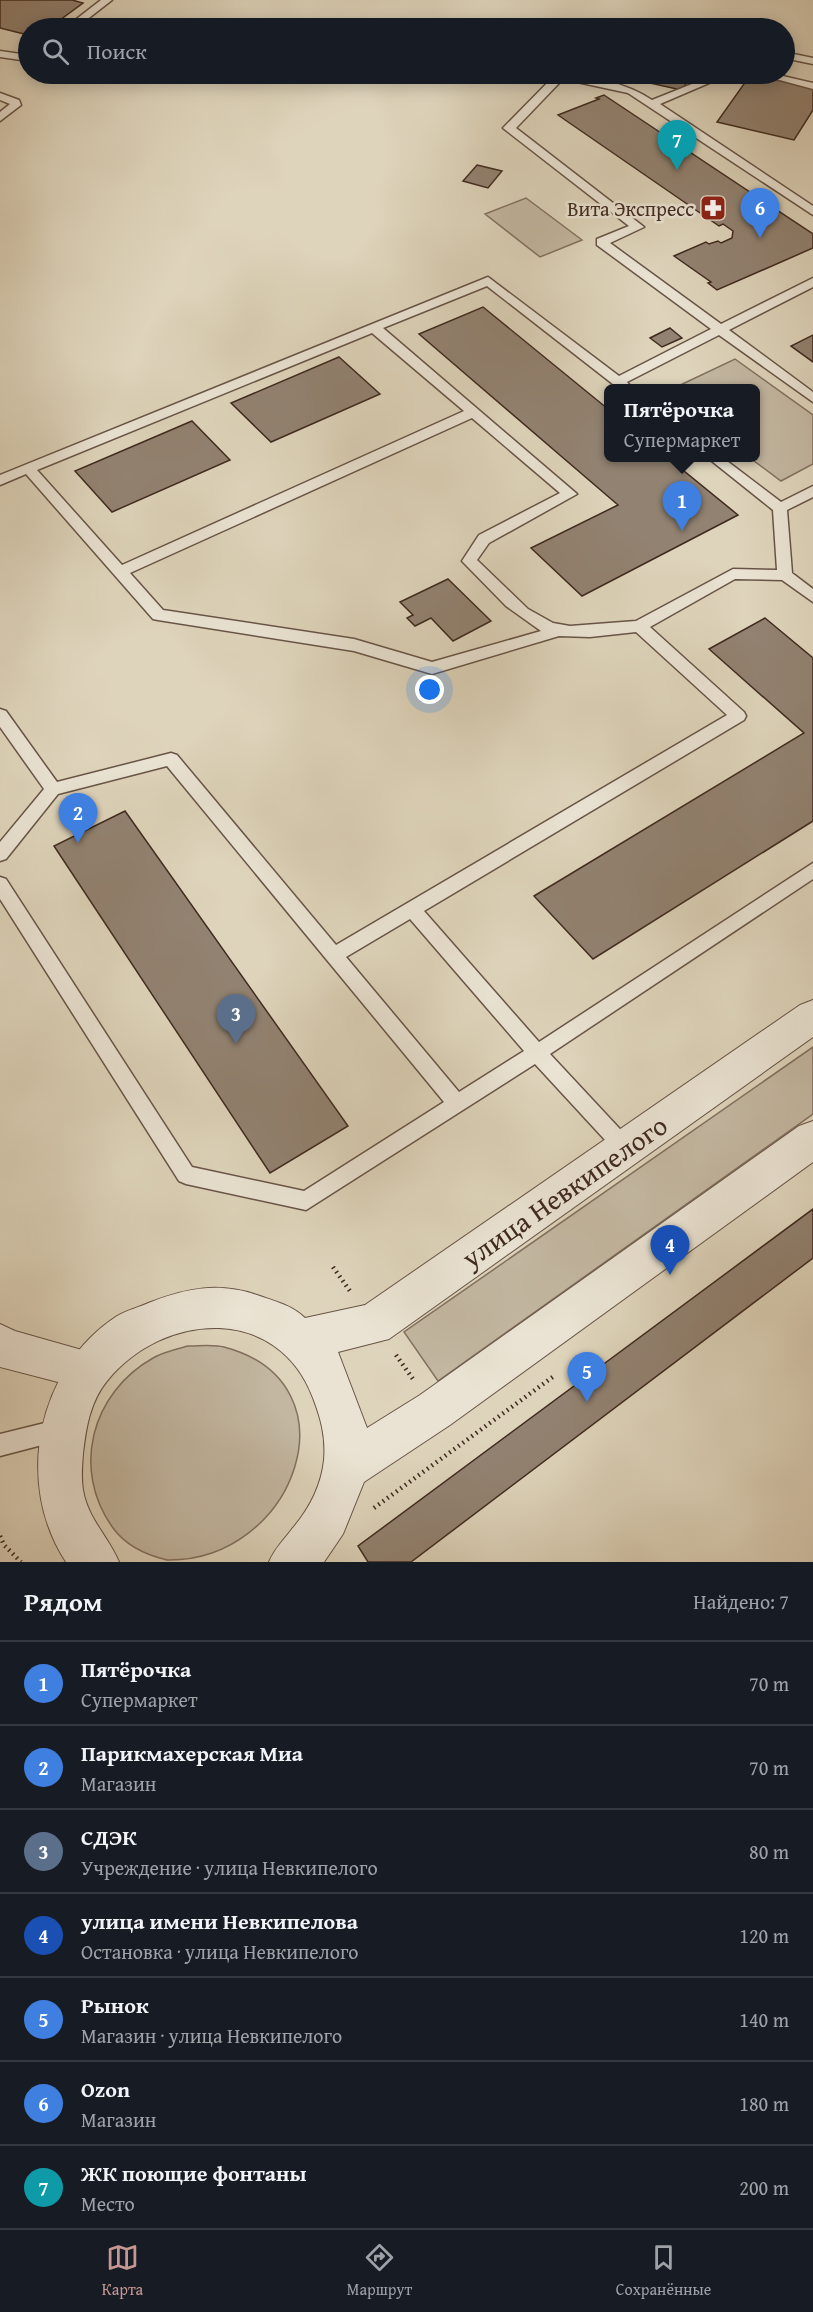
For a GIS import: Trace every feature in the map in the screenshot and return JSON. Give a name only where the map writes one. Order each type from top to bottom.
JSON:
[{"type":"street","name":"улица Невкипелого","points":[[303,1338],[374,1324],[813,1016]]},
{"type":"street","points":[[345,1468],[435,1410],[813,1139]]},
{"type":"street","points":[[96,1562],[71,1527],[61,1496],[58,1463],[62,1430],[68,1410],[89,1370],[114,1343],[144,1323],[176,1310],[210,1305],[244,1308],[275,1319],[303,1338],[325,1364],[340,1396],[346,1430],[345,1468],[335,1501],[319,1531],[292,1562]]},
{"type":"street","points":[[0,1344],[3,1348],[89,1370]]},
{"type":"lane","points":[[83,18],[107,0]]},
{"type":"lane","points":[[0,54],[18,57]]},
{"type":"lane","points":[[795,57],[813,61]]},
{"type":"lane","points":[[795,82],[813,86]]},
{"type":"lane","points":[[552,84],[509,128],[638,227],[601,242],[813,398]]},
{"type":"lane","points":[[601,84],[632,91],[813,211]]},
{"type":"lane","points":[[651,104],[700,84]]},
{"type":"lane","points":[[0,96],[15,102],[15,105],[0,118]]},
{"type":"lane","points":[[0,480],[376,329],[488,281],[619,384]]},
{"type":"lane","points":[[625,384],[719,330],[813,282]]},
{"type":"lane","points":[[376,329],[570,494],[484,539],[469,561],[532,620],[559,631]]},
{"type":"lane","points":[[119,572],[474,412]]},
{"type":"lane","points":[[720,462],[780,508],[785,575]]},
{"type":"lane","points":[[28,468],[158,615],[354,645],[432,668],[559,631],[587,632],[639,626],[733,574],[785,575],[813,597]]},
{"type":"lane","points":[[780,508],[813,491]]},
{"type":"lane","points":[[334,955],[738,716],[639,626]]},
{"type":"lane","points":[[0,715],[53,789]]},
{"type":"lane","points":[[0,854],[53,789],[171,759],[457,1104]]},
{"type":"lane","points":[[0,885],[186,1174],[306,1201],[537,1053],[813,870]]},
{"type":"lane","points":[[412,909],[537,1053],[625,1148]]},
{"type":"lane","points":[[0,1445],[62,1430]]},
{"type":"path","points":[[364,1515],[556,1375]]},
{"type":"path","points":[[0,1536],[4,1545],[21,1562]]},
{"type":"shaded area","points":[[526,198],[582,240],[540,257],[485,214]]},
{"type":"shaded area","points":[[735,359],[813,415],[813,464],[781,481],[755,462],[760,462],[760,384],[682,384]]},
{"type":"shaded area","points":[[813,1047],[813,1114],[438,1381],[404,1332]]},
{"type":"shaded area","points":[[188,1346],[224,1347],[266,1367],[290,1396],[299,1431],[294,1468],[277,1503],[249,1533],[212,1553],[167,1560],[137,1549],[113,1528],[100,1505],[93,1482],[91,1458],[94,1434],[102,1412],[115,1391],[132,1373],[153,1358]]},
{"type":"building","points":[[0,0],[72,0],[83,3],[63,18],[18,18],[18,32],[0,28]]},
{"type":"building","points":[[654,84],[686,84],[681,90]]},
{"type":"building","points":[[744,84],[795,84],[813,88],[813,110],[794,140],[717,122]]},
{"type":"building","points":[[604,95],[813,234],[813,248],[717,290],[708,283],[711,282],[674,256],[706,242],[721,243],[732,238],[733,231],[723,224],[719,226],[558,115]]},
{"type":"building","points":[[477,165],[502,171],[488,188],[463,181]]},
{"type":"building","points":[[483,307],[604,406],[604,462],[673,462],[738,515],[582,596],[531,548],[618,505],[419,334]]},
{"type":"building","points":[[670,328],[682,338],[662,347],[650,338]]},
{"type":"building","points":[[813,335],[813,362],[791,346]]},
{"type":"building","points":[[339,357],[380,394],[271,442],[231,403]]},
{"type":"building","points":[[192,421],[230,460],[112,512],[75,471]]},
{"type":"building","points":[[448,579],[491,621],[453,641],[431,618],[415,626],[407,618],[413,615],[400,602]]},
{"type":"building","points":[[765,618],[813,658],[813,821],[593,959],[534,896],[804,733],[709,649]]},
{"type":"building","points":[[125,811],[348,1126],[270,1173],[54,846]]},
{"type":"building","points":[[813,1209],[813,1258],[411,1562],[368,1562],[358,1546]]},
{"type":"place","name":"ЖК поющие фонтаны","points":[[677,170]]},
{"type":"place","name":"Вита Экспресс","points":[[713,208]]},
{"type":"place","name":"Ozon","points":[[760,238]]},
{"type":"place","name":"Пятёрочка","points":[[682,531]]},
{"type":"place","name":"Парикмахерская Миа","points":[[78,843]]},
{"type":"place","name":"СДЭК","points":[[236,1044]]},
{"type":"place","name":"улица имени Невкипелова","points":[[670,1275]]},
{"type":"place","name":"Рынок","points":[[587,1402]]}]
